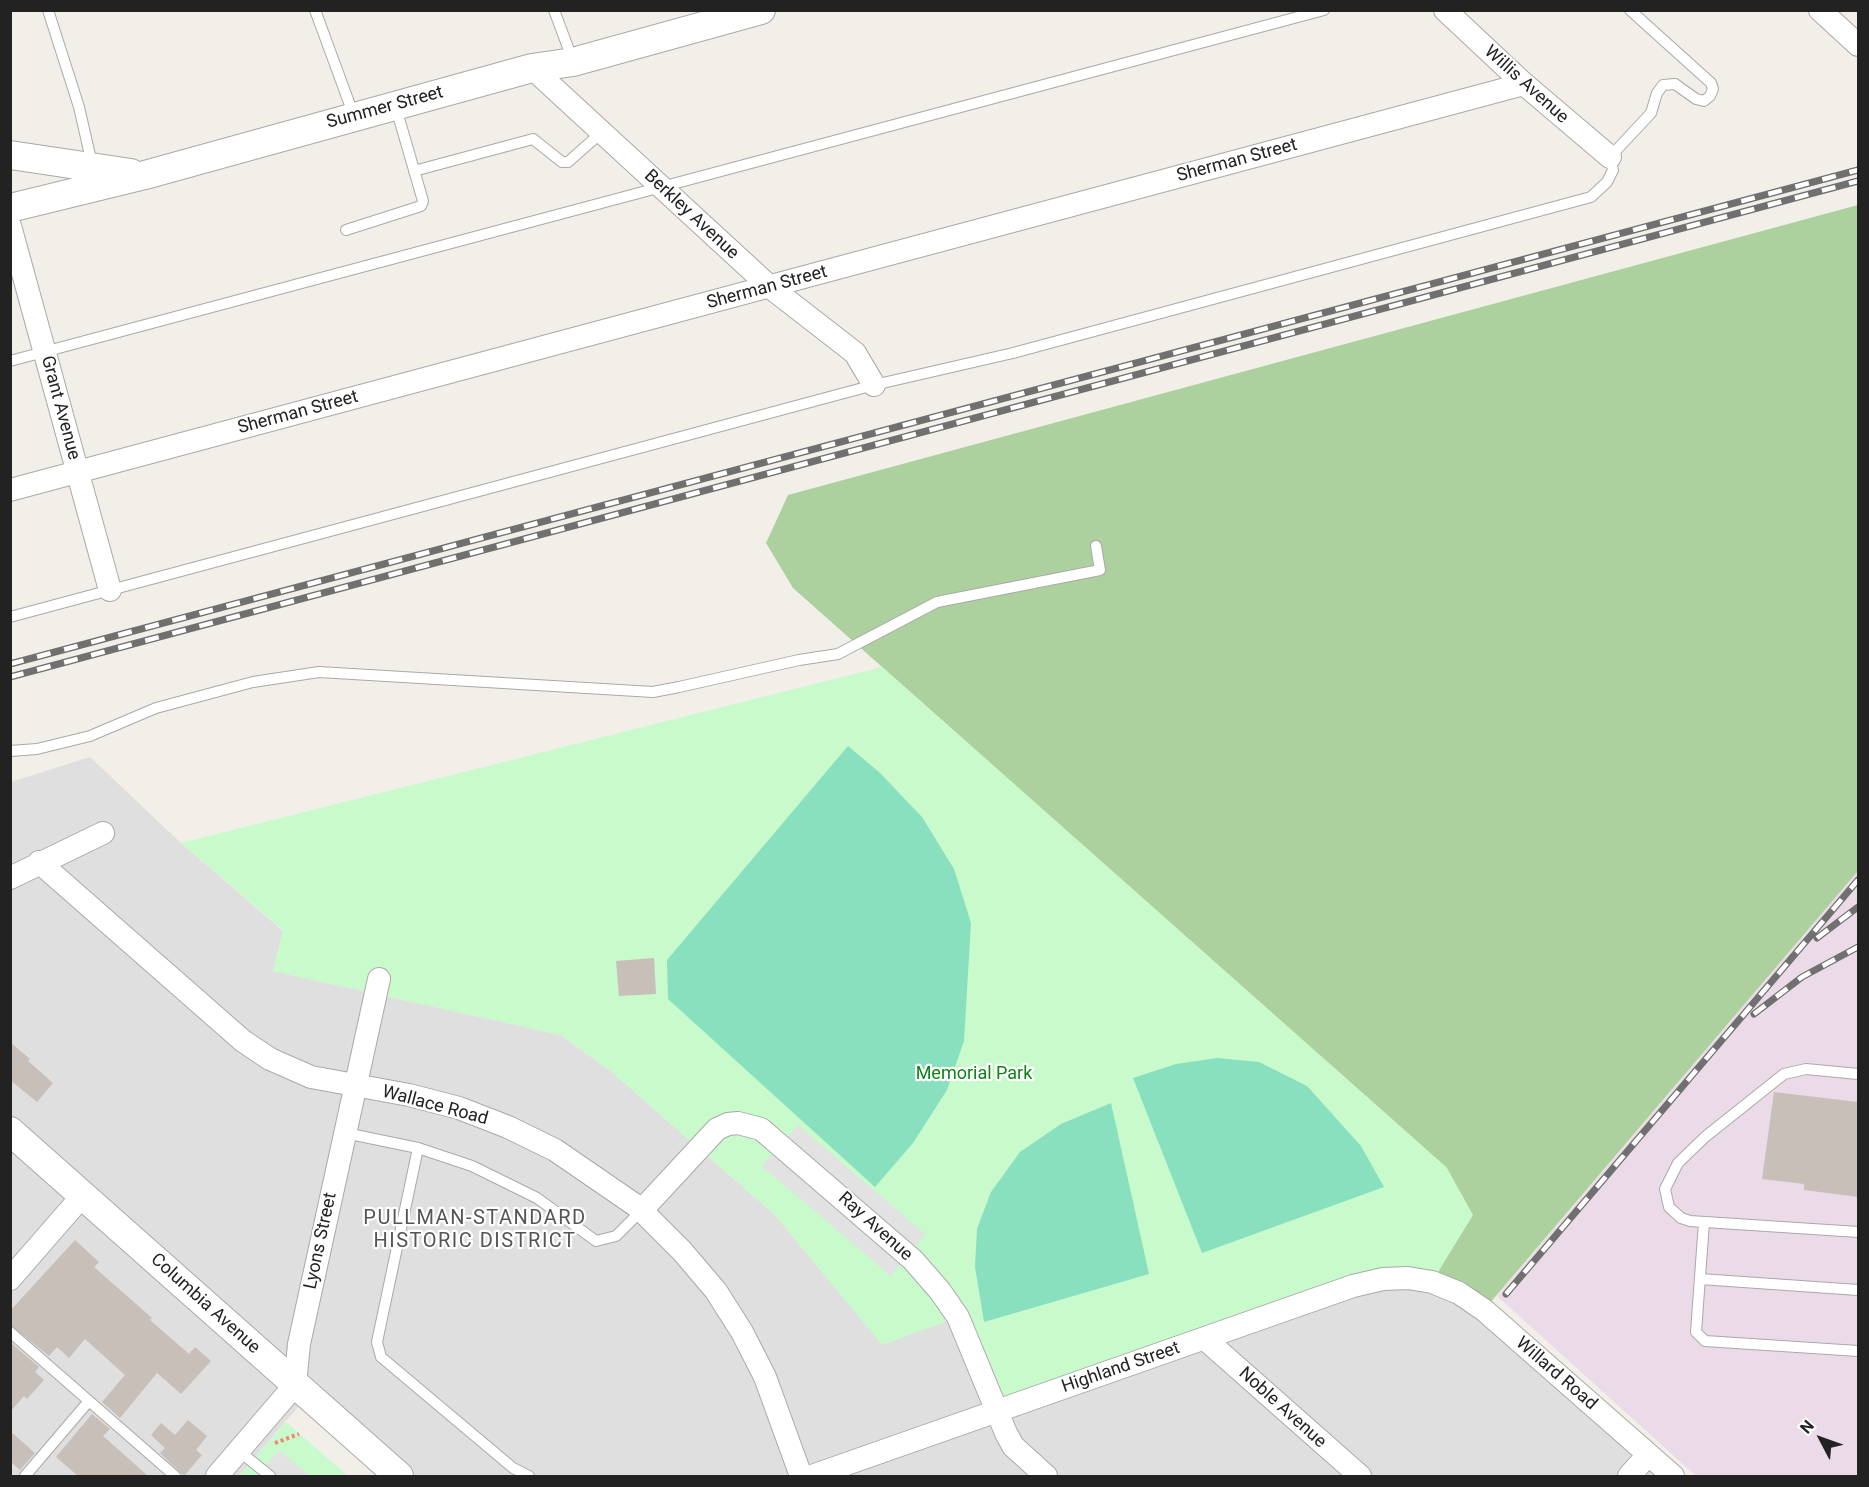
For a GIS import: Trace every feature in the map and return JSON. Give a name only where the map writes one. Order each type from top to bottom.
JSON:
[{"type":"street","name":"Summer Street","points":[[10,208],[145,175],[532,68],[573,62],[761,10]]},
{"type":"street","name":"Willis Avenue","points":[[1444,10],[1524,84],[1610,157]]},
{"type":"street","points":[[1820,10],[1858,45]]},
{"type":"street","name":"Berkley Avenue","points":[[532,68],[770,287],[855,353],[874,385]]},
{"type":"street","name":"Sherman Street","points":[[10,490],[1524,84]]},
{"type":"street","points":[[10,155],[145,175]]},
{"type":"street","name":"Grant Avenue","points":[[10,226],[110,590]]},
{"type":"street","points":[[10,878],[103,833]]},
{"type":"street","name":"Wallace Road","points":[[39,862],[243,1041],[289,1069],[355,1086],[409,1095],[459,1108],[508,1127],[564,1156],[641,1211],[681,1251],[716,1291],[742,1332],[765,1377],[801,1476]]},
{"type":"street","name":"Lyons Street","points":[[296,1385],[299,1344],[379,980]]},
{"type":"street","name":"Ray Avenue","points":[[641,1211],[717,1129],[738,1123],[761,1129],[913,1260],[940,1290],[958,1317],[1013,1446],[1046,1476]]},
{"type":"street","name":"Columbia Avenue","points":[[10,1131],[399,1476]]},
{"type":"street","points":[[10,1279],[83,1195]]},
{"type":"street","name":"Highland Street","points":[[812,1476],[1353,1286],[1383,1279],[1408,1278],[1432,1282]]},
{"type":"street","name":"Willard Road","points":[[1432,1282],[1459,1293],[1484,1310],[1673,1476]]},
{"type":"street","name":"Noble Avenue","points":[[1204,1339],[1360,1476]]},
{"type":"street","points":[[217,1476],[248,1458],[296,1385]]},
{"type":"street","points":[[1629,1476],[1648,1455]]},
{"type":"lane","points":[[48,10],[79,107],[93,167]]},
{"type":"lane","points":[[315,10],[354,116]]},
{"type":"lane","points":[[554,10],[573,62]]},
{"type":"lane","points":[[10,361],[1324,10]]},
{"type":"lane","points":[[10,617],[874,385],[1024,350],[1591,197],[1603,188],[1611,176],[1613,164],[1610,157],[1651,113],[1657,93],[1664,85],[1676,84],[1696,99],[1704,101],[1713,89],[1711,82],[1630,10]]},
{"type":"lane","points":[[346,230],[421,206],[423,201],[395,105]]},
{"type":"lane","points":[[414,171],[533,139],[562,162],[568,162],[602,132]]},
{"type":"lane","points":[[10,751],[37,749],[90,736],[156,708],[254,682],[319,672],[653,692],[799,660],[838,654],[937,602],[1100,570],[1096,546]]},
{"type":"lane","points":[[1858,1074],[1806,1069],[1784,1074],[1698,1143],[1672,1171],[1665,1189],[1665,1198],[1681,1218],[1704,1222],[1858,1232]]},
{"type":"lane","points":[[345,1133],[418,1149],[472,1166],[507,1182],[559,1212],[596,1241],[616,1236],[641,1211]]},
{"type":"lane","points":[[418,1149],[377,1342],[381,1357],[513,1468],[529,1476]]},
{"type":"lane","points":[[1704,1222],[1696,1332],[1705,1341],[1858,1351]]},
{"type":"lane","points":[[1700,1279],[1858,1290]]},
{"type":"lane","points":[[10,1332],[175,1476]]},
{"type":"lane","points":[[25,1476],[89,1401]]},
{"type":"lane","points":[[248,1458],[270,1476]]},
{"type":"path","points":[[248,1458],[276,1442],[299,1434]]},
{"type":"shaded area","points":[[90,757],[181,843],[283,931],[273,971],[561,1035],[613,1073],[775,1215],[882,1344],[953,1319],[991,1410],[800,1476],[408,1476],[11,1124],[11,782]]},
{"type":"shaded area","points":[[1858,871],[1858,1476],[1696,1476],[1497,1296]]},
{"type":"shaded area","points":[[798,1125],[925,1234],[891,1276],[762,1166]]},
{"type":"shaded area","points":[[10,1140],[304,1400],[239,1476],[11,1476]]},
{"type":"shaded area","points":[[1393,1286],[1447,1293],[1668,1476],[831,1476],[1353,1292]]},
{"type":"shaded area","points":[[279,1450],[310,1476],[256,1476]]},
{"type":"green space","points":[[1858,205],[1858,871],[1484,1310],[1432,1282],[1447,1168],[793,588],[766,543],[788,495]]},
{"type":"green space","name":"Memorial Park","points":[[882,667],[1447,1168],[1473,1215],[1432,1282],[1408,1278],[997,1412],[958,1317],[882,1345],[775,1215],[613,1073],[561,1035],[273,971],[283,930],[181,843]]},
{"type":"green space","points":[[848,746],[880,773],[922,817],[954,869],[971,923],[964,1041],[947,1090],[913,1143],[875,1187],[668,999],[667,960]]},
{"type":"green space","points":[[1217,1058],[1259,1062],[1307,1086],[1361,1146],[1384,1187],[1202,1253],[1133,1078],[1176,1064]]},
{"type":"green space","points":[[1111,1103],[1149,1274],[984,1322],[975,1267],[977,1229],[991,1192],[1020,1152],[1061,1124]]},
{"type":"green space","points":[[286,1422],[348,1476],[239,1476]]},
{"type":"building","points":[[654,958],[656,994],[619,996],[616,961]]},
{"type":"building","points":[[10,1042],[53,1083],[37,1102],[10,1080]]},
{"type":"building","points":[[1774,1092],[1858,1102],[1858,1197],[1804,1190],[1804,1184],[1762,1179]]},
{"type":"building","points":[[75,1240],[99,1262],[94,1267],[152,1318],[150,1320],[189,1354],[195,1347],[211,1361],[181,1394],[157,1373],[120,1418],[102,1402],[125,1375],[85,1339],[69,1358],[57,1347],[49,1356],[10,1325],[10,1311]]},
{"type":"building","points":[[10,1342],[39,1367],[35,1372],[44,1380],[27,1399],[24,1396],[10,1412]]},
{"type":"building","points":[[92,1414],[110,1429],[103,1436],[148,1476],[78,1476],[56,1457]]},
{"type":"building","points":[[188,1420],[207,1436],[196,1450],[202,1455],[184,1476],[160,1453],[165,1448],[151,1435],[161,1423],[175,1435]]},
{"type":"building","points":[[10,1431],[35,1453],[20,1470],[10,1461]]},
{"type":"railway","points":[[10,664],[1858,170]]},
{"type":"railway","points":[[10,677],[1858,181]]},
{"type":"railway","points":[[1506,1294],[1858,880]]},
{"type":"railway","points":[[1817,938],[1858,907]]},
{"type":"railway","points":[[1754,1014],[1802,977],[1858,947]]},
{"type":"district","name":"PULLMAN-STANDARD HISTORIC DISTRICT","points":[[475,1230]]}]
